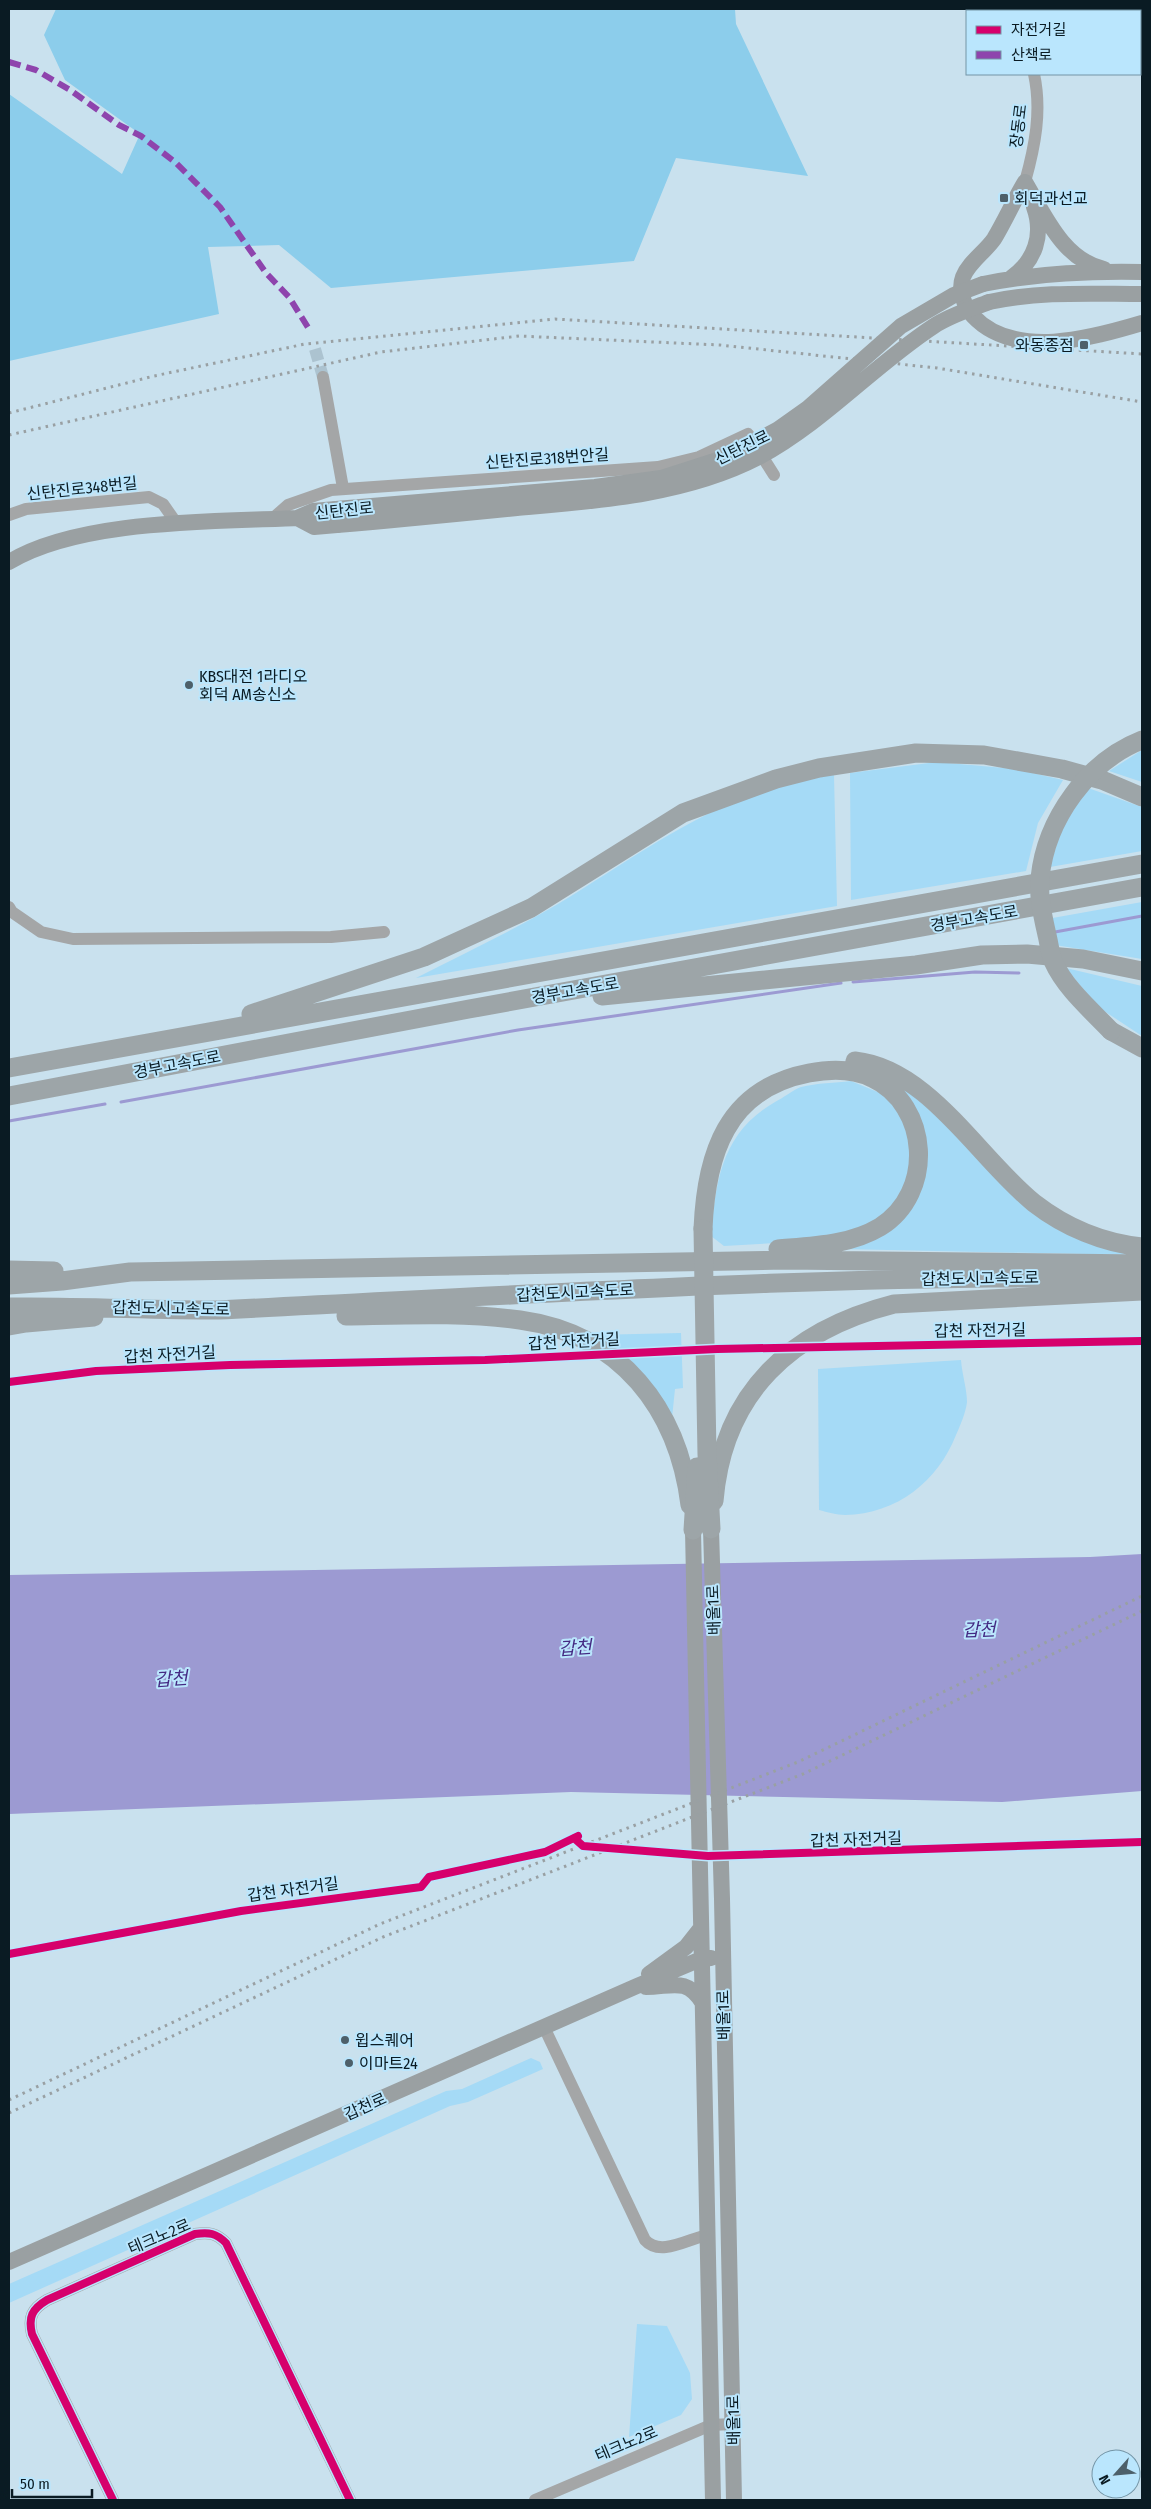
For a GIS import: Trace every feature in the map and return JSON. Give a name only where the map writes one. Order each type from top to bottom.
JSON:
[{"type":"highway","points":[[1142,740],[1130,744],[1100,764],[1078,787],[1060,816],[1048,847],[1040,878],[1042,915],[1053,961],[1075,994],[1111,1031],[1142,1048]]},
{"type":"highway","points":[[184,1036],[424,957],[531,908],[683,813],[776,779],[810,770],[916,753],[984,755],[1070,771],[1102,780],[1142,797]]},
{"type":"highway","name":"경부고속도로","points":[[9,1068],[1142,864]]},
{"type":"highway","name":"경부고속도로","points":[[9,1096],[469,1009],[1142,888]]},
{"type":"highway","points":[[469,1009],[916,965],[982,955],[1027,954],[1083,959],[1142,971]]},
{"type":"highway","points":[[702,1530],[707,1454],[699,1231],[694,1196],[696,1175],[709,1138],[732,1104],[764,1078],[799,1064],[835,1060],[857,1061],[879,1066],[917,1088],[1035,1203],[1086,1233],[1142,1247]]},
{"type":"highway","points":[[585,1266],[816,1246],[857,1238],[881,1226],[898,1212],[912,1192],[918,1167],[919,1140],[903,1103],[889,1089],[872,1078],[853,1072],[835,1070],[802,1074],[785,1080],[755,1097],[741,1108],[730,1123],[713,1155],[704,1193],[699,1231]]},
{"type":"highway","name":"갑천도시고속도로","points":[[9,1285],[62,1281],[130,1272],[585,1266],[785,1260],[1142,1264]]},
{"type":"highway","points":[[9,1270],[130,1272]]},
{"type":"highway","name":"갑천도시고속도로","points":[[9,1307],[76,1306],[158,1310],[218,1310],[788,1281],[1025,1277],[1142,1278]]},
{"type":"highway","points":[[702,1530],[715,1488],[727,1438],[749,1394],[781,1359],[809,1337],[859,1313],[894,1304],[1142,1291]]},
{"type":"highway","points":[[9,1326],[158,1310]]},
{"type":"highway","points":[[218,1310],[286,1316],[491,1317],[549,1326],[576,1336],[611,1356],[632,1374],[653,1399],[668,1423],[681,1456],[702,1530]]},
{"type":"main road","points":[[1024,182],[1065,246],[1095,267],[1116,272]]},
{"type":"main road","points":[[1011,278],[1028,263],[1040,235],[1039,222],[1024,182]]},
{"type":"main road","points":[[1024,182],[993,239],[969,267],[963,278],[961,290],[968,310],[979,322],[1000,335],[1019,342],[1075,340],[1142,324]]},
{"type":"main road","name":"신탄진로","points":[[9,562],[59,542],[105,531],[177,524],[297,518],[314,527],[336,517],[661,478],[720,459],[777,430],[808,408],[901,326],[954,295],[983,284],[1011,278],[1063,273],[1142,272]]},
{"type":"main road","name":"신탄진로","points":[[336,517],[595,501],[687,484],[728,471],[788,440],[814,422],[898,352],[936,325],[989,302],[1018,296],[1041,294],[1142,294]]},
{"type":"main road","name":"배울1로","points":[[702,1530],[700,1928],[713,2500]]},
{"type":"main road","name":"배울1로","points":[[702,1530],[722,1899],[734,2500]]},
{"type":"main road","points":[[637,1986],[652,1971],[686,1947],[700,1928]]},
{"type":"main road","name":"갑천로","points":[[9,2262],[637,1986],[701,1959],[722,1957]]},
{"type":"main road","points":[[637,1986],[681,1984],[694,1990],[702,2002]]},
{"type":"street","name":"장동로","points":[[1024,182],[1038,118],[1038,92],[1034,75]]},
{"type":"street","points":[[322,377],[337,489]]},
{"type":"street","name":"신탄진로318번안길","points":[[271,520],[288,505],[337,489],[658,467],[699,457],[748,434],[774,475]]},
{"type":"street","name":"신탄진로348번길","points":[[9,515],[26,509],[150,496],[163,504],[177,524]]},
{"type":"street","points":[[9,907],[12,912],[41,932],[73,939],[331,937],[384,932]]},
{"type":"street","points":[[544,2027],[645,2240],[650,2245],[661,2250],[707,2235]]},
{"type":"street","name":"테크노2로","points":[[113,2500],[32,2334],[29,2321],[32,2312],[47,2300],[196,2234],[208,2232],[218,2235],[226,2243],[350,2500]]},
{"type":"street","name":"테크노2로","points":[[535,2500],[711,2424],[733,2424]]},
{"type":"shaded area","points":[[56,9],[735,9],[736,24],[808,176],[676,158],[634,261],[331,288],[279,245],[208,247],[219,314],[9,361],[9,94],[122,174],[140,134],[65,80],[44,35]]},
{"type":"shaded area","points":[[1142,750],[1142,782],[1109,771]]},
{"type":"shaded area","points":[[937,762],[1015,769],[1063,780],[1038,823],[1026,871],[851,900],[850,773]]},
{"type":"shaded area","points":[[834,775],[837,906],[416,978],[541,914],[655,843],[723,806],[759,792],[796,781]]},
{"type":"shaded area","points":[[1088,788],[1142,807],[1142,851],[1050,867],[1065,817]]},
{"type":"shaded area","points":[[1142,902],[1142,959],[1055,945],[1047,919]]},
{"type":"shaded area","points":[[1066,968],[1142,986],[1142,1036],[1098,1007]]},
{"type":"shaded area","points":[[881,1076],[913,1095],[958,1136],[1014,1197],[1134,1255],[840,1249],[900,1214],[920,1140]]},
{"type":"shaded area","points":[[851,1081],[885,1095],[908,1123],[916,1157],[904,1195],[880,1222],[813,1241],[724,1246],[711,1236],[719,1177],[725,1159],[743,1128],[757,1114],[798,1088]]},
{"type":"shaded area","points":[[681,1333],[683,1388],[675,1389],[672,1418],[591,1335]]},
{"type":"shaded area","points":[[961,1360],[967,1397],[965,1410],[948,1452],[927,1480],[913,1492],[882,1509],[845,1515],[819,1510],[818,1369]]},
{"type":"shaded area","points":[[531,2058],[540,2062],[543,2069],[468,2102],[450,2106],[9,2303],[9,2284],[446,2091],[462,2089]]},
{"type":"shaded area","points":[[637,2324],[667,2326],[690,2373],[692,2399],[681,2415],[629,2437]]},
{"type":"water","name":"갑천","points":[[1142,1554],[1142,1791],[1002,1802],[571,1792],[9,1814],[9,1575],[1090,1557]]},
{"type":"waterway","points":[[1055,932],[1142,916]]},
{"type":"waterway","points":[[853,982],[975,972],[1019,973]]},
{"type":"waterway","points":[[121,1102],[518,1030],[841,983]]},
{"type":"waterway","points":[[9,1121],[105,1104]]},
{"type":"tunnel","points":[[315,349],[323,377]]},
{"type":"railway","points":[[9,413],[154,376],[305,344],[555,319],[1142,354]]},
{"type":"railway","points":[[9,435],[381,352],[519,336],[720,345],[937,368],[1142,402]]},
{"type":"railway","points":[[9,2100],[380,1924],[798,1762],[1142,1596]]},
{"type":"railway","points":[[9,2113],[383,1937],[803,1774],[1142,1611]]},
{"type":"marked path","points":[[9,62],[36,70],[70,90],[119,125],[141,136],[175,162],[220,207],[266,273],[289,297],[309,329]]},
{"type":"cycle path","name":"갑천 자전거길","points":[[9,1382],[96,1371],[230,1365],[485,1360],[717,1349],[1142,1341]]},
{"type":"cycle path","name":"갑천 자전거길","points":[[9,1954],[241,1911],[421,1887],[429,1877],[545,1852],[578,1836]]},
{"type":"cycle path","name":"갑천 자전거길","points":[[574,1838],[583,1846],[708,1856],[1142,1842]]},
{"type":"cycle path","points":[[113,2500],[32,2334],[32,2314],[47,2300],[195,2234],[204,2233],[215,2235],[226,2243],[350,2500]]},
{"type":"place","name":"회덕과선교","points":[[1004,198]]},
{"type":"place","name":"와동종점","points":[[1084,345]]},
{"type":"place","name":"KBS대전 1라디오 회덕 AM송신소","points":[[189,685]]},
{"type":"place","name":"윕스퀘어","points":[[345,2040]]},
{"type":"place","name":"이마트24","points":[[349,2063]]}]
